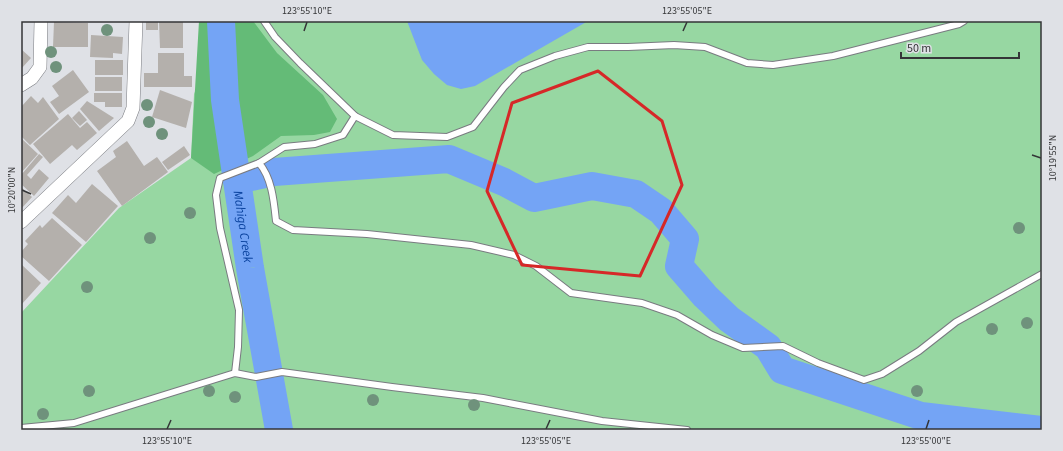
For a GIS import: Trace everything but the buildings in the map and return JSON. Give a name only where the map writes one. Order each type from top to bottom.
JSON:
[{"type":"street","points":[[21,85],[32,78],[40,67],[40,21]]},
{"type":"street","points":[[21,222],[128,121],[133,108],[136,21]]},
{"type":"lane","points":[[264,21],[280,42],[355,116],[393,135],[447,138],[473,127],[504,87],[520,70],[555,56],[588,47],[674,45],[705,47],[747,63],[773,65],[833,56],[964,21]]},
{"type":"lane","points":[[235,373],[238,347],[239,310],[220,228],[216,195],[220,178],[260,164],[284,147],[315,144],[343,135],[355,116]]},
{"type":"lane","points":[[260,164],[268,180],[273,197],[276,221],[292,230],[367,234],[471,245],[514,255],[536,266],[571,293],[642,303],[677,314],[712,334],[743,348],[783,346],[818,363],[864,380],[882,374],[920,351],[956,322],[1042,274]]},
{"type":"lane","points":[[21,428],[74,423],[235,373],[256,377],[282,372],[483,398],[602,421],[687,430]]},
{"type":"highlighted area","points":[[598,71],[662,121],[682,185],[640,276],[522,265],[487,191],[512,103]]},
{"type":"green space","points":[[199,21],[253,21],[277,53],[323,95],[337,119],[330,132],[314,135],[281,136],[253,156],[214,174],[191,158]]},
{"type":"green space","points":[[222,21],[1042,21],[1042,430],[21,430],[21,313],[119,208],[191,158],[194,94]]},
{"type":"water","points":[[407,21],[588,21],[475,86],[461,89],[447,85],[434,74],[422,60]]},
{"type":"waterway","name":"Mahiga Creek","points":[[221,21],[225,100],[250,268],[279,430]]},
{"type":"waterway","points":[[237,180],[274,172],[449,159],[504,182],[534,198],[592,186],[636,194],[661,211],[685,239],[679,266],[705,296],[729,319],[768,347],[782,370],[921,416],[1041,430]]}]
